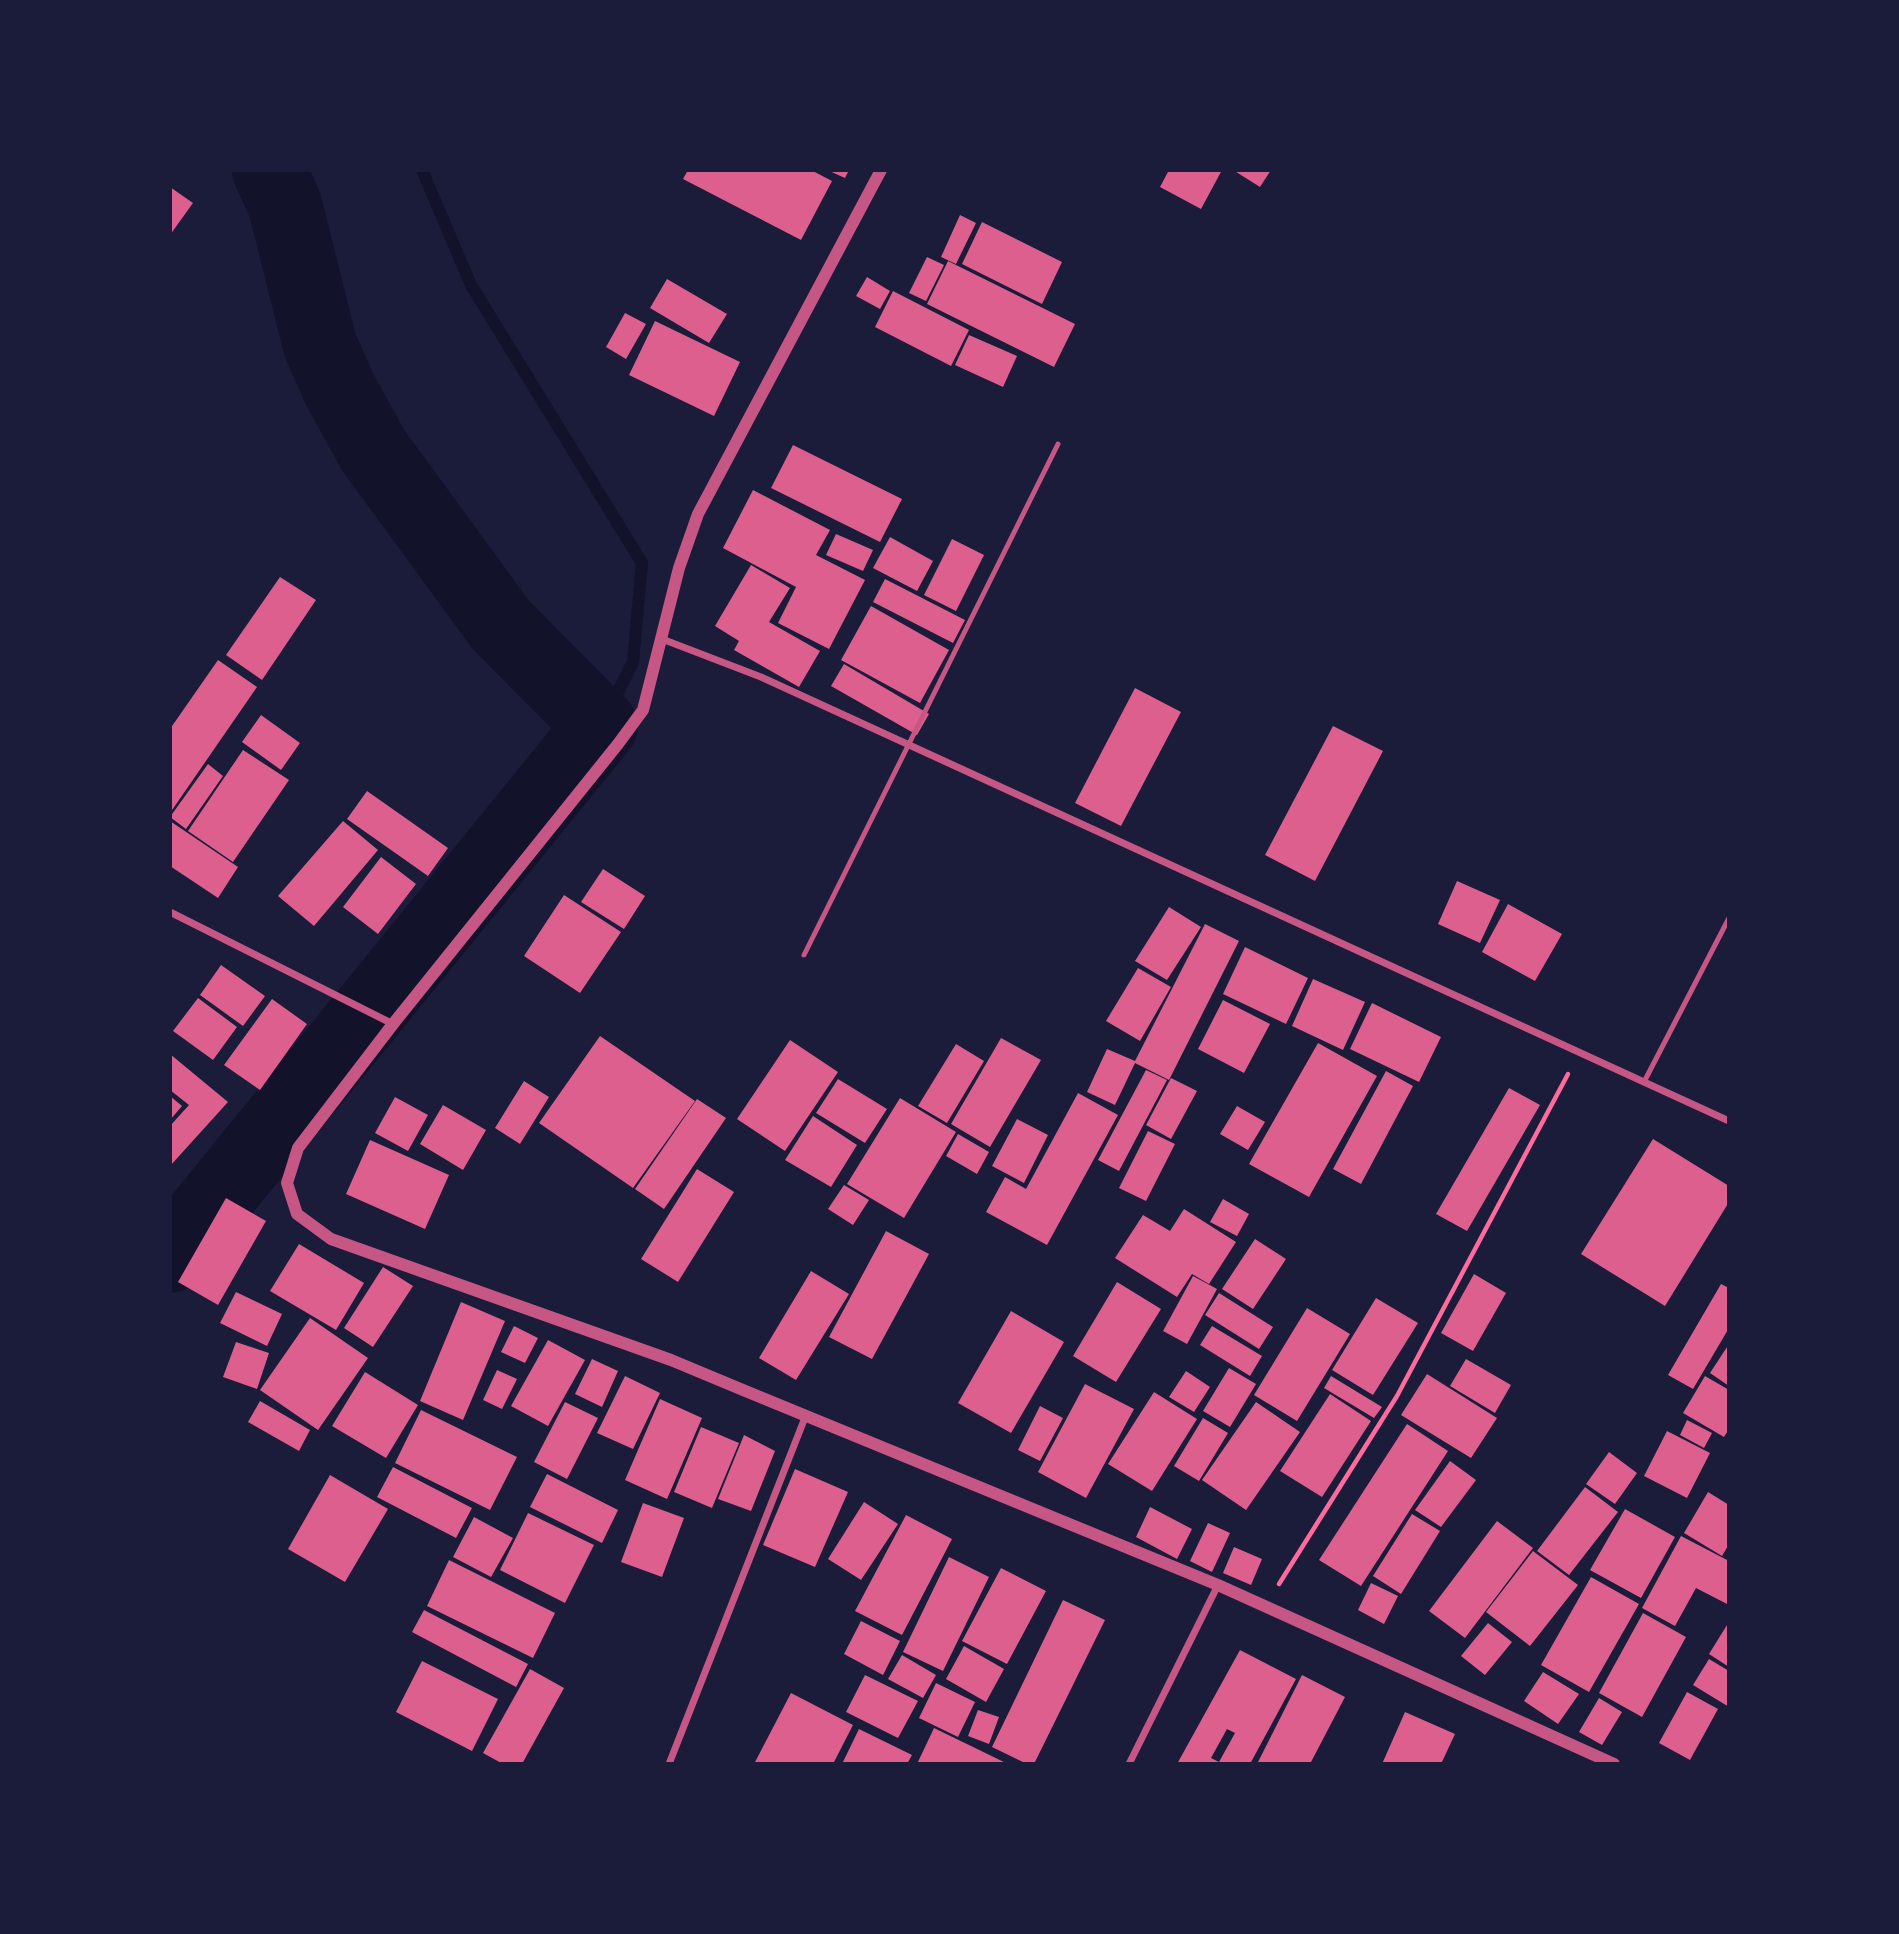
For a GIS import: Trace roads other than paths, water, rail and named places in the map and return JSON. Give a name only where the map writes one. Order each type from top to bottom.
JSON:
[{"type":"street","points":[[881,170],[698,514],[680,568],[643,710],[298,1148],[287,1183],[297,1214],[331,1239],[671,1360],[1218,1585],[1614,1764]]},
{"type":"street","points":[[662,639],[761,677],[1729,1121]]},
{"type":"street","points":[[170,912],[393,1024]]},
{"type":"street","points":[[669,1764],[806,1415]]},
{"type":"street","points":[[1129,1764],[1218,1585]]},
{"type":"lane","points":[[804,954],[1058,444]]},
{"type":"lane","points":[[1644,1082],[1729,918]]},
{"type":"waterway","points":[[170,1256],[601,726],[501,625],[373,450],[340,390],[320,345],[285,205],[269,170]]},
{"type":"waterway","points":[[422,170],[471,285],[642,563],[633,662],[601,726]]}]
